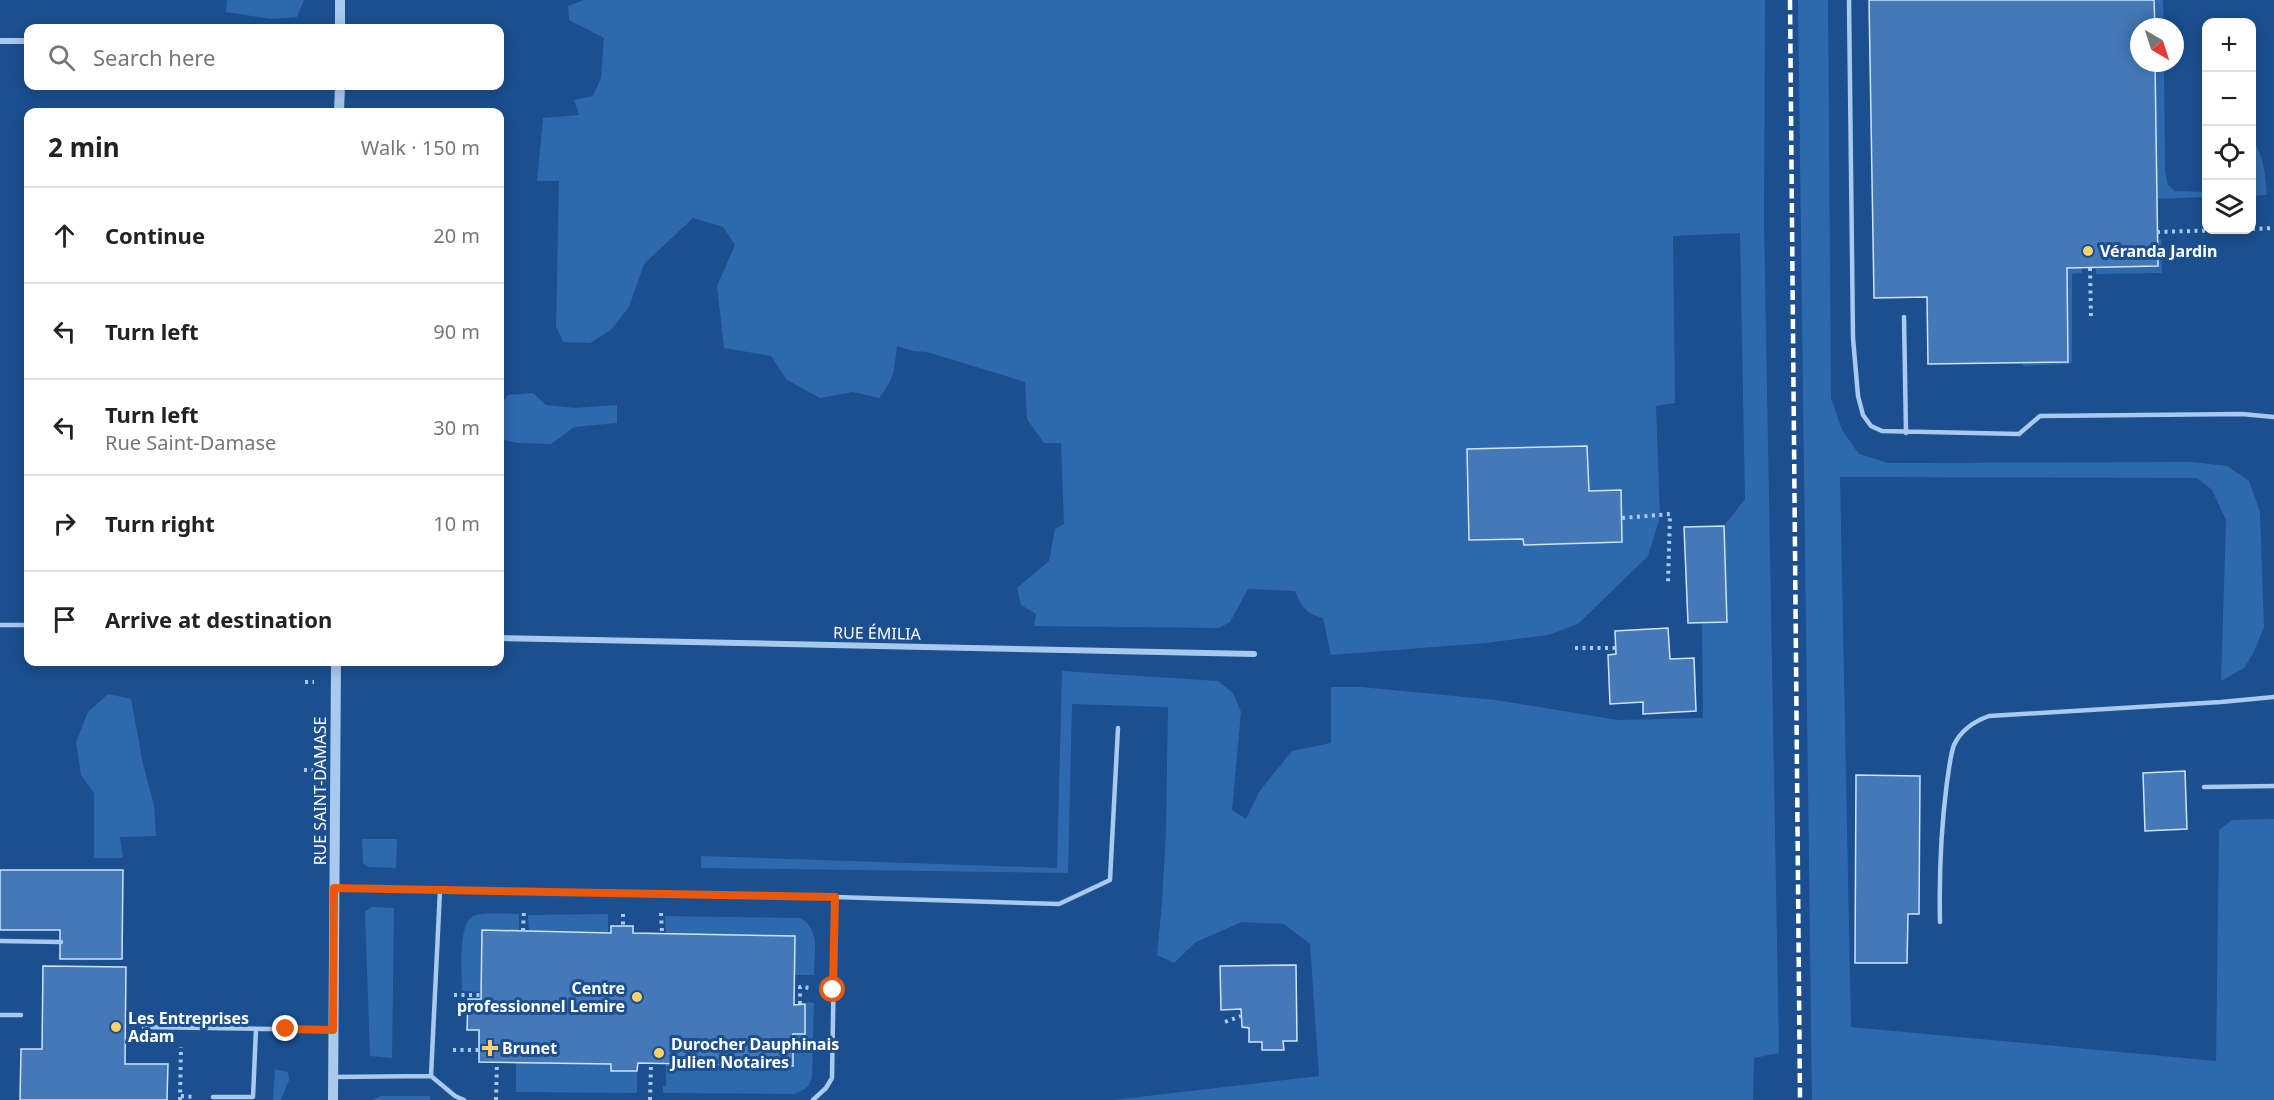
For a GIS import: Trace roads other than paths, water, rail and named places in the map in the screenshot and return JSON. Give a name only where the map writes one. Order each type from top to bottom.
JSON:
[{"type":"street","points":[[340,0],[340,24]]},
{"type":"street","points":[[0,41],[24,41]]},
{"type":"street","points":[[339,108],[340,90]]},
{"type":"street","name":"RUE ÉMILIA","points":[[504,638],[1254,654]]},
{"type":"street","name":"RUE SAINT-DAMASE","points":[[333,1100],[336,666]]},
{"type":"lane","points":[[1850,0],[1853,338],[1858,396],[1863,415],[1871,426],[1882,431],[1906,433],[2019,434],[2040,416],[2242,414],[2274,417]]},
{"type":"lane","points":[[1904,317],[1906,433]]},
{"type":"lane","points":[[0,625],[24,625]]},
{"type":"lane","points":[[1940,922],[1943,808],[1950,762],[1955,744],[1966,729],[1977,720],[1989,716],[2274,698]]},
{"type":"lane","points":[[334,888],[835,897],[1059,904],[1110,880],[1118,728]]},
{"type":"lane","points":[[2204,787],[2274,786]]},
{"type":"lane","points":[[430,1076],[440,890]]},
{"type":"lane","points":[[813,1100],[826,1088],[832,1078],[835,897]]},
{"type":"lane","points":[[0,941],[61,942]]},
{"type":"lane","points":[[0,1015],[21,1015]]},
{"type":"lane","points":[[144,1028],[333,1030]]},
{"type":"lane","points":[[213,1097],[253,1097],[256,1029]]},
{"type":"lane","points":[[333,1077],[430,1076],[455,1096],[464,1100]]},
{"type":"railway","points":[[1790,0],[1800,1100]]},
{"type":"place","name":"Véranda Jardin","points":[[2088,251]]},
{"type":"place","name":"Centre professionnel Lemire","points":[[637,997]]},
{"type":"place","name":"Les Entreprises Adam","points":[[116,1027]]},
{"type":"place","name":"Brunet","points":[[490,1048]]},
{"type":"place","name":"Durocher Dauphinais Julien Notaires","points":[[659,1053]]}]
